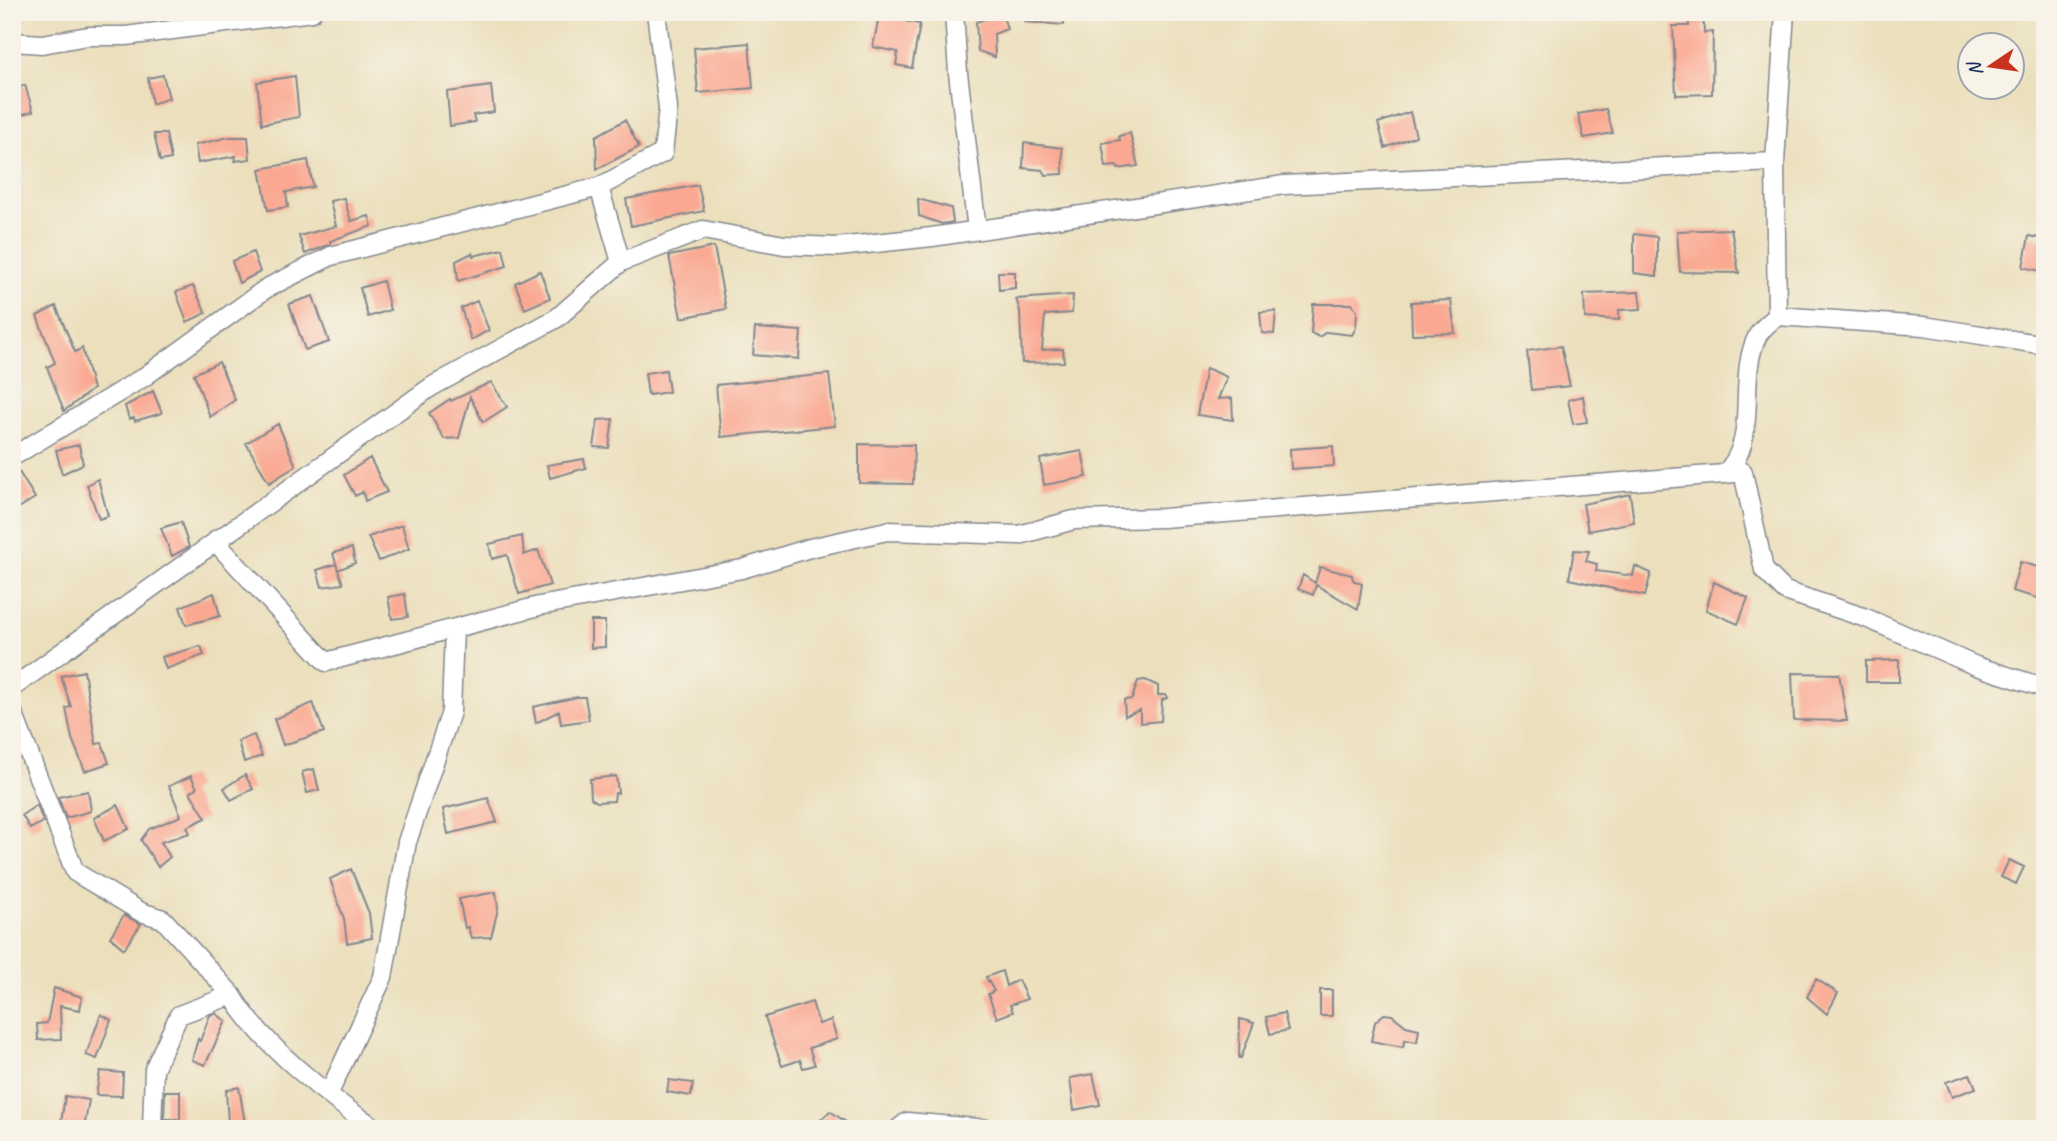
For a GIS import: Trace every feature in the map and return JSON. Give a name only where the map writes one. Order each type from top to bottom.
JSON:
[{"type":"street","points":[[12,42],[42,44],[88,36],[126,36],[312,12]]},
{"type":"street","points":[[12,457],[144,377],[267,288],[331,256],[599,187],[663,153],[668,107],[656,12]]},
{"type":"street","points":[[954,12],[958,73],[977,230]]},
{"type":"street","points":[[1777,316],[1775,162],[1785,12]]},
{"type":"street","points":[[12,688],[431,387],[557,318],[621,262],[704,230],[784,245],[838,247],[977,230],[1284,185],[1775,162]]},
{"type":"street","points":[[599,187],[621,262]]},
{"type":"street","points":[[1724,474],[1737,463],[1743,444],[1749,355],[1759,332],[1777,316],[1924,326],[2045,345]]},
{"type":"street","points":[[217,539],[223,550],[326,662],[540,606],[742,569],[810,548],[887,531],[1019,535],[1074,520],[1163,518],[1743,472],[1765,569],[1785,591],[1866,618],[1976,666],[2045,688]]},
{"type":"street","points":[[329,1093],[383,976],[407,842],[451,712],[454,629]]},
{"type":"street","points":[[12,710],[75,872],[141,912],[163,919],[232,995],[246,1019],[329,1093],[377,1129]]},
{"type":"street","points":[[152,1129],[153,1069],[179,1015],[232,995]]},
{"type":"street","points":[[898,1129],[907,1122],[988,1129]]},
{"type":"building","points":[[1024,12],[1062,12],[1064,25],[1024,22]]},
{"type":"building","points":[[1688,12],[1703,12],[1704,33],[1713,32],[1712,94],[1676,95],[1673,26],[1689,26]]},
{"type":"building","points":[[1002,13],[1007,29],[994,34],[995,57],[978,51],[976,22]]},
{"type":"building","points":[[879,16],[920,24],[912,68],[896,65],[898,52],[873,47]]},
{"type":"building","points":[[749,43],[753,88],[698,93],[694,48]]},
{"type":"building","points":[[163,75],[169,98],[152,104],[148,78]]},
{"type":"building","points":[[295,76],[299,117],[262,124],[257,82]]},
{"type":"building","points":[[25,85],[33,111],[12,118],[12,90]]},
{"type":"building","points":[[491,86],[494,112],[473,115],[475,122],[450,126],[447,92]]},
{"type":"building","points":[[1606,109],[1613,133],[1584,138],[1578,114]]},
{"type":"building","points":[[1410,112],[1416,136],[1385,148],[1378,123]]},
{"type":"building","points":[[625,120],[639,147],[597,169],[596,136]]},
{"type":"building","points":[[1130,133],[1138,166],[1118,169],[1117,166],[1106,167],[1102,143],[1120,140],[1119,136]]},
{"type":"building","points":[[154,134],[166,134],[171,159],[160,161]]},
{"type":"building","points":[[229,137],[248,137],[250,159],[235,161],[236,156],[198,163],[195,145]]},
{"type":"building","points":[[1024,143],[1062,148],[1063,174],[1046,175],[1043,170],[1023,168]]},
{"type":"building","points":[[308,160],[313,187],[286,192],[288,207],[268,210],[260,169]]},
{"type":"building","points":[[698,185],[704,211],[631,226],[626,199]]},
{"type":"building","points":[[344,198],[351,221],[369,216],[372,226],[330,241],[331,244],[305,254],[299,236],[336,226],[330,201]]},
{"type":"building","points":[[918,199],[951,208],[953,222],[942,224],[919,216]]},
{"type":"building","points":[[1731,229],[1739,273],[1680,272],[1677,231]]},
{"type":"building","points":[[1634,234],[1657,237],[1657,276],[1634,273]]},
{"type":"building","points":[[2029,236],[2045,239],[2045,272],[2023,267]]},
{"type":"building","points":[[714,247],[726,309],[681,318],[669,256]]},
{"type":"building","points":[[503,249],[507,266],[458,281],[456,261],[472,253],[473,256]]},
{"type":"building","points":[[253,252],[260,272],[239,283],[232,261]]},
{"type":"building","points":[[540,271],[550,298],[525,309],[515,283]]},
{"type":"building","points":[[998,272],[1015,272],[1015,288],[999,290]]},
{"type":"building","points":[[383,281],[390,310],[368,317],[360,288]]},
{"type":"building","points":[[193,286],[206,313],[187,322],[176,292]]},
{"type":"building","points":[[1639,292],[1641,309],[1619,310],[1619,320],[1585,318],[1584,294]]},
{"type":"building","points":[[1073,295],[1072,313],[1045,315],[1042,350],[1063,349],[1064,362],[1022,363],[1020,311],[1016,299]]},
{"type":"building","points":[[313,296],[329,342],[305,350],[289,304]]},
{"type":"building","points":[[1451,300],[1455,333],[1412,334],[1411,302]]},
{"type":"building","points":[[477,301],[489,330],[471,340],[461,308]]},
{"type":"building","points":[[1313,304],[1352,304],[1357,311],[1356,328],[1352,335],[1326,332],[1319,337],[1311,333]]},
{"type":"building","points":[[56,306],[75,352],[82,348],[93,389],[64,411],[47,367],[55,363],[37,316]]},
{"type":"building","points":[[1276,311],[1274,334],[1262,333],[1260,312]]},
{"type":"building","points":[[755,328],[801,331],[799,359],[753,355]]},
{"type":"building","points":[[1561,346],[1570,386],[1531,390],[1527,351]]},
{"type":"building","points":[[219,362],[235,400],[210,417],[194,374]]},
{"type":"building","points":[[1206,368],[1227,377],[1218,399],[1232,398],[1233,420],[1197,415]]},
{"type":"building","points":[[666,370],[669,392],[648,395],[645,373]]},
{"type":"building","points":[[829,374],[835,426],[721,437],[716,385]]},
{"type":"building","points":[[491,382],[507,407],[483,422],[470,397],[459,438],[444,439],[429,413],[450,399],[451,401]]},
{"type":"building","points":[[153,391],[162,413],[135,421],[134,418],[129,419],[125,406]]},
{"type":"building","points":[[1583,396],[1587,422],[1573,424],[1568,400]]},
{"type":"building","points":[[613,419],[609,448],[594,447],[598,420]]},
{"type":"building","points":[[278,424],[296,466],[269,483],[246,443]]},
{"type":"building","points":[[859,444],[914,445],[913,484],[859,483]]},
{"type":"building","points":[[79,445],[83,464],[62,474],[56,450]]},
{"type":"building","points":[[1333,446],[1334,466],[1291,469],[1290,449]]},
{"type":"building","points":[[1082,451],[1087,477],[1044,485],[1040,459]]},
{"type":"building","points":[[370,458],[387,492],[365,501],[363,492],[355,496],[344,475]]},
{"type":"building","points":[[584,459],[586,468],[550,478],[547,465]]},
{"type":"building","points":[[16,467],[35,498],[12,512],[12,468]]},
{"type":"building","points":[[98,479],[108,516],[99,519],[87,485]]},
{"type":"building","points":[[1630,494],[1634,522],[1588,531],[1583,504]]},
{"type":"building","points":[[181,522],[189,547],[172,556],[161,528]]},
{"type":"building","points":[[402,525],[409,549],[379,561],[368,537]]},
{"type":"building","points":[[522,536],[524,555],[538,550],[550,585],[519,594],[507,555],[492,559],[489,544]]},
{"type":"building","points":[[352,548],[355,563],[338,570],[333,553]]},
{"type":"building","points":[[1574,550],[1589,551],[1586,561],[1597,564],[1596,571],[1633,576],[1635,566],[1651,573],[1645,596],[1569,579]]},
{"type":"building","points":[[2020,562],[2045,569],[2045,600],[2012,591]]},
{"type":"building","points":[[336,564],[343,584],[322,587],[317,570]]},
{"type":"building","points":[[1320,567],[1352,575],[1353,580],[1362,584],[1358,609],[1316,585],[1313,595],[1298,589],[1303,575],[1315,583]]},
{"type":"building","points":[[1714,582],[1748,598],[1738,624],[1706,610]]},
{"type":"building","points":[[214,593],[220,616],[186,625],[180,607]]},
{"type":"building","points":[[405,594],[408,617],[392,619],[388,597]]},
{"type":"building","points":[[591,621],[605,621],[605,647],[591,648]]},
{"type":"building","points":[[201,646],[204,655],[166,669],[162,657]]},
{"type":"building","points":[[1899,660],[1899,682],[1866,682],[1866,661]]},
{"type":"building","points":[[84,671],[96,744],[102,743],[109,763],[85,771],[72,739],[66,708],[71,707],[61,676]]},
{"type":"building","points":[[1792,673],[1839,674],[1847,721],[1794,720]]},
{"type":"building","points":[[1145,680],[1158,686],[1158,695],[1166,695],[1167,698],[1162,700],[1161,721],[1140,723],[1140,710],[1125,716],[1124,700],[1132,699],[1138,681]]},
{"type":"building","points":[[585,697],[589,720],[561,724],[559,711],[536,723],[533,707]]},
{"type":"building","points":[[313,703],[324,732],[283,745],[274,719]]},
{"type":"building","points":[[254,735],[262,756],[244,762],[238,741]]},
{"type":"building","points":[[314,769],[319,790],[307,793],[302,772]]},
{"type":"building","points":[[245,775],[253,789],[231,800],[224,788]]},
{"type":"building","points":[[191,776],[197,788],[190,792],[206,818],[187,827],[190,833],[161,842],[170,857],[158,867],[141,840],[149,829],[181,816],[169,786]]},
{"type":"building","points":[[616,776],[618,793],[615,793],[614,801],[597,802],[591,798],[590,779]]},
{"type":"building","points":[[88,791],[91,811],[66,818],[58,797]]},
{"type":"building","points":[[488,798],[497,822],[448,834],[443,809]]},
{"type":"building","points":[[37,805],[43,822],[30,829],[22,815]]},
{"type":"building","points":[[118,805],[129,829],[104,841],[94,818]]},
{"type":"building","points":[[2009,860],[2024,867],[2016,884],[2001,877]]},
{"type":"building","points":[[351,869],[369,913],[372,938],[347,943],[344,919],[330,879]]},
{"type":"building","points":[[496,892],[498,909],[491,937],[471,938],[468,927],[465,928],[459,899]]},
{"type":"building","points":[[124,915],[141,924],[124,949],[110,937]]},
{"type":"building","points":[[1002,971],[1006,986],[1018,980],[1027,999],[1010,1005],[1013,1012],[997,1018],[988,994],[994,991],[986,977]]},
{"type":"building","points":[[1816,979],[1838,993],[1827,1014],[1807,997]]},
{"type":"building","points":[[54,988],[82,997],[80,1010],[60,1006],[61,1039],[38,1040],[37,1024],[47,1023]]},
{"type":"building","points":[[1320,990],[1332,990],[1332,1016],[1320,1016]]},
{"type":"building","points":[[812,1002],[819,1024],[831,1020],[837,1039],[809,1048],[815,1065],[803,1068],[800,1060],[782,1066],[765,1017]]},
{"type":"building","points":[[215,1013],[226,1021],[205,1065],[192,1060],[198,1039],[200,1041],[210,1015]]},
{"type":"building","points":[[1284,1013],[1288,1030],[1270,1034],[1266,1017]]},
{"type":"building","points":[[101,1014],[111,1020],[97,1059],[86,1055]]},
{"type":"building","points":[[1384,1014],[1392,1015],[1406,1026],[1419,1029],[1417,1042],[1405,1040],[1403,1047],[1371,1041],[1375,1022]]},
{"type":"building","points":[[1240,1019],[1254,1023],[1239,1058]]},
{"type":"building","points":[[100,1071],[123,1073],[122,1096],[96,1095]]},
{"type":"building","points":[[1093,1074],[1100,1105],[1074,1110],[1070,1078]]},
{"type":"building","points":[[1970,1074],[1976,1088],[1952,1097],[1946,1082]]},
{"type":"building","points":[[669,1080],[693,1083],[691,1096],[667,1092]]},
{"type":"building","points":[[239,1087],[245,1123],[228,1124],[226,1090]]},
{"type":"building","points":[[165,1091],[180,1091],[180,1119],[164,1119]]},
{"type":"building","points":[[65,1096],[89,1100],[84,1129],[60,1129]]},
{"type":"building","points":[[830,1111],[856,1129],[811,1129]]}]
